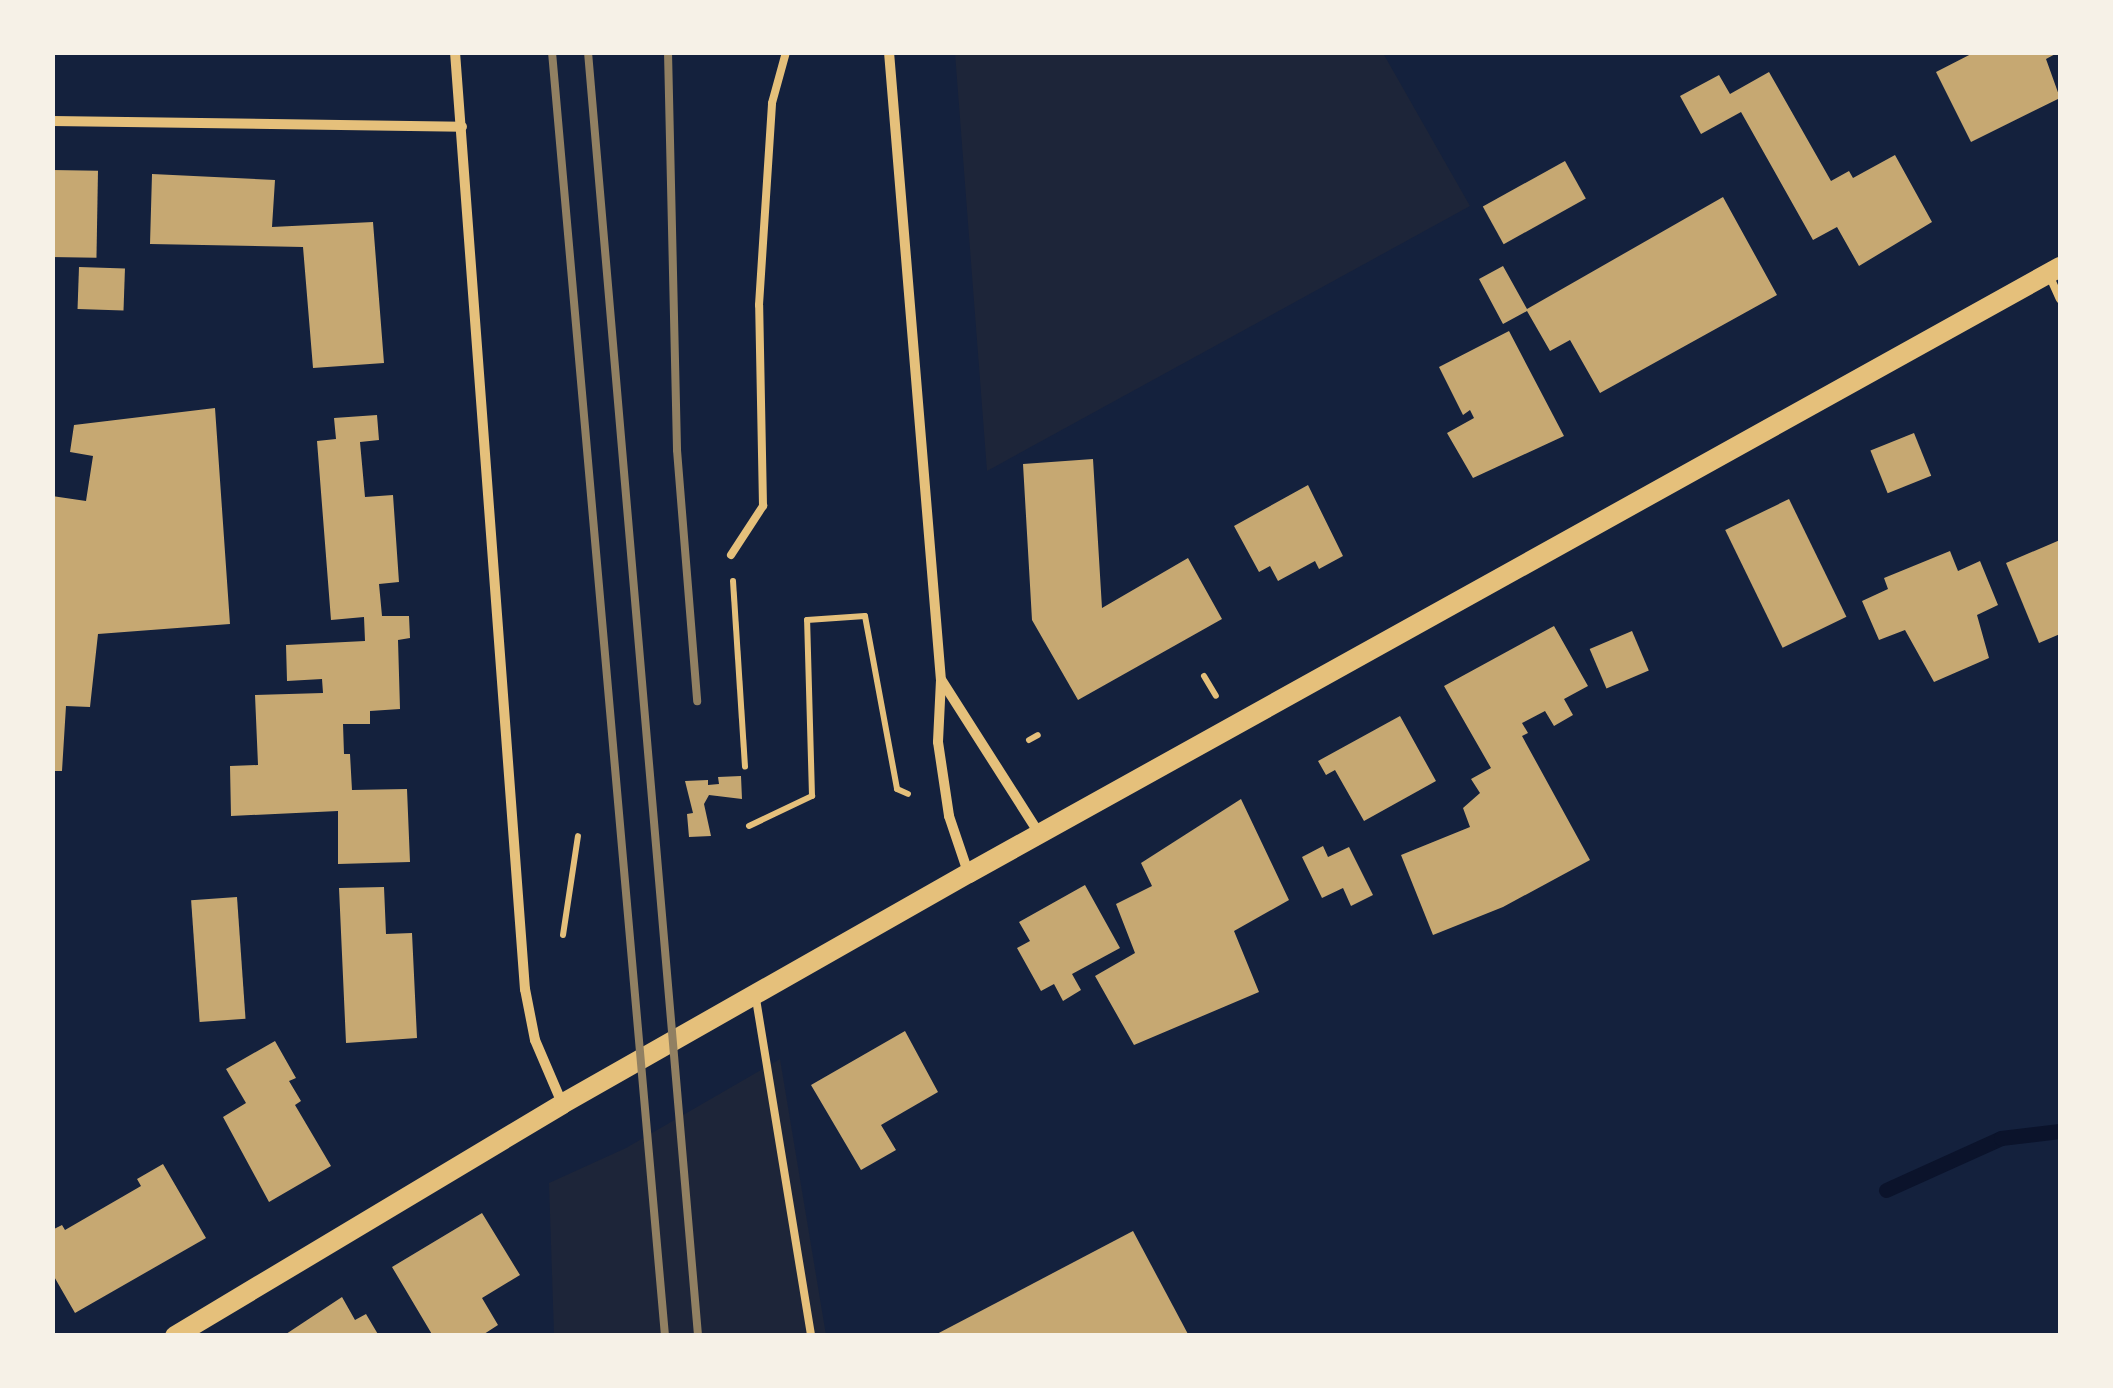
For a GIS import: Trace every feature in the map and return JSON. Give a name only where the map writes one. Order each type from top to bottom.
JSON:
[{"type":"main road","points":[[175,1336],[562,1104],[756,998],[969,873],[2054,270]]},
{"type":"street","points":[[456,52],[524,982],[535,1040],[562,1104]]},
{"type":"street","points":[[889,52],[941,680],[941,773],[969,873]]},
{"type":"street","points":[[52,121],[462,127]]},
{"type":"street","points":[[941,680],[1040,836]]},
{"type":"lane","points":[[731,555],[763,506],[759,306],[772,103],[786,52]]},
{"type":"lane","points":[[2054,270],[2060,299]]},
{"type":"lane","points":[[756,998],[810,1336]]},
{"type":"path","points":[[731,555],[746,767]]},
{"type":"path","points":[[749,826],[812,796],[807,620],[865,616],[897,788],[908,794]]},
{"type":"path","points":[[1028,740],[1038,735]]},
{"type":"path","points":[[563,935],[578,836]]},
{"type":"shaded area","points":[[955,53],[1383,53],[1470,206],[987,471]]},
{"type":"shaded area","points":[[780,1059],[826,1335],[554,1335],[549,1183],[626,1148]]},
{"type":"building","points":[[1975,52],[2059,52],[2046,59],[2060,98],[1971,142],[1936,72]]},
{"type":"building","points":[[1769,72],[1831,181],[1849,171],[1853,178],[1895,155],[1932,222],[1859,266],[1837,227],[1813,240],[1741,112],[1701,134],[1680,96],[1719,75],[1730,94]]},
{"type":"building","points":[[1565,161],[1586,199],[1504,244],[1483,207]]},
{"type":"building","points":[[52,170],[98,171],[96,258],[52,257]]},
{"type":"building","points":[[152,174],[275,180],[272,227],[373,222],[384,363],[313,368],[303,247],[150,244]]},
{"type":"building","points":[[1723,197],[1777,295],[1600,393],[1570,340],[1550,351],[1527,311],[1503,324],[1479,279],[1503,266],[1527,309]]},
{"type":"building","points":[[79,267],[125,269],[124,311],[78,309]]},
{"type":"building","points":[[1509,331],[1564,436],[1473,478],[1447,433],[1474,418],[1470,410],[1463,415],[1439,367]]},
{"type":"building","points":[[215,408],[230,624],[98,634],[90,707],[66,706],[62,771],[52,771],[52,496],[86,501],[93,456],[70,452],[74,425]]},
{"type":"building","points":[[377,415],[379,440],[360,442],[365,497],[393,495],[399,582],[379,584],[382,616],[409,616],[410,638],[398,640],[400,709],[370,711],[370,724],[343,724],[344,754],[350,754],[352,790],[407,789],[410,862],[338,864],[338,811],[231,816],[230,766],[258,765],[255,695],[323,693],[322,679],[287,681],[286,645],[365,641],[364,617],[331,620],[317,441],[336,439],[334,418]]},
{"type":"building","points":[[1914,433],[1931,476],[1888,493],[1870,451]]},
{"type":"building","points":[[1093,459],[1102,608],[1188,558],[1222,619],[1078,700],[1032,620],[1023,464]]},
{"type":"building","points":[[1308,485],[1343,556],[1319,569],[1315,561],[1278,581],[1270,566],[1259,572],[1234,526]]},
{"type":"building","points":[[1789,499],[1846,617],[1783,648],[1725,530]]},
{"type":"building","points":[[2060,540],[2060,634],[2039,643],[2006,563]]},
{"type":"building","points":[[1950,551],[1958,571],[1980,561],[1998,605],[1977,615],[1989,658],[1934,682],[1905,630],[1879,640],[1862,601],[1888,589],[1884,578]]},
{"type":"building","points":[[1554,626],[1588,686],[1564,699],[1573,715],[1554,726],[1545,711],[1522,723],[1528,733],[1522,736],[1590,860],[1503,907],[1433,935],[1401,855],[1470,827],[1463,808],[1480,793],[1471,779],[1491,768],[1444,686]]},
{"type":"building","points":[[1632,631],[1649,671],[1606,689],[1590,649]]},
{"type":"building","points":[[1400,716],[1436,781],[1364,821],[1335,770],[1326,775],[1318,761]]},
{"type":"building","points":[[741,776],[742,799],[709,795],[704,804],[711,836],[689,837],[687,814],[693,813],[685,781],[708,780],[708,785],[719,784],[718,777]]},
{"type":"building","points":[[1241,799],[1289,900],[1234,931],[1259,992],[1134,1045],[1095,976],[1135,953],[1116,904],[1152,886],[1141,863]]},
{"type":"building","points":[[1323,846],[1328,857],[1349,847],[1373,895],[1351,906],[1343,888],[1322,898],[1302,857]]},
{"type":"building","points":[[1085,885],[1120,948],[1072,974],[1081,990],[1063,1001],[1054,984],[1041,991],[1017,948],[1030,941],[1019,922]]},
{"type":"building","points":[[384,887],[386,934],[412,933],[417,1038],[346,1043],[339,888]]},
{"type":"building","points":[[237,897],[246,1019],[200,1022],[191,900]]},
{"type":"building","points":[[905,1031],[938,1092],[881,1125],[896,1150],[861,1170],[811,1085]]},
{"type":"building","points":[[275,1041],[296,1078],[289,1081],[301,1101],[295,1105],[331,1166],[269,1202],[223,1117],[246,1103],[226,1069]]},
{"type":"building","points":[[163,1164],[206,1238],[75,1313],[52,1273],[52,1230],[62,1225],[65,1230],[141,1186],[137,1179]]},
{"type":"building","points":[[482,1213],[520,1275],[482,1298],[498,1325],[481,1336],[433,1336],[392,1267]]},
{"type":"building","points":[[1133,1231],[1189,1336],[933,1336]]},
{"type":"building","points":[[342,1297],[355,1320],[366,1314],[379,1336],[283,1336]]},
{"type":"waterway","points":[[1886,1190],[2001,1138],[2060,1131]]},
{"type":"railway","points":[[552,52],[665,1336]]},
{"type":"railway","points":[[588,52],[698,1336]]},
{"type":"railway","points":[[668,52],[677,450],[697,701]]}]
